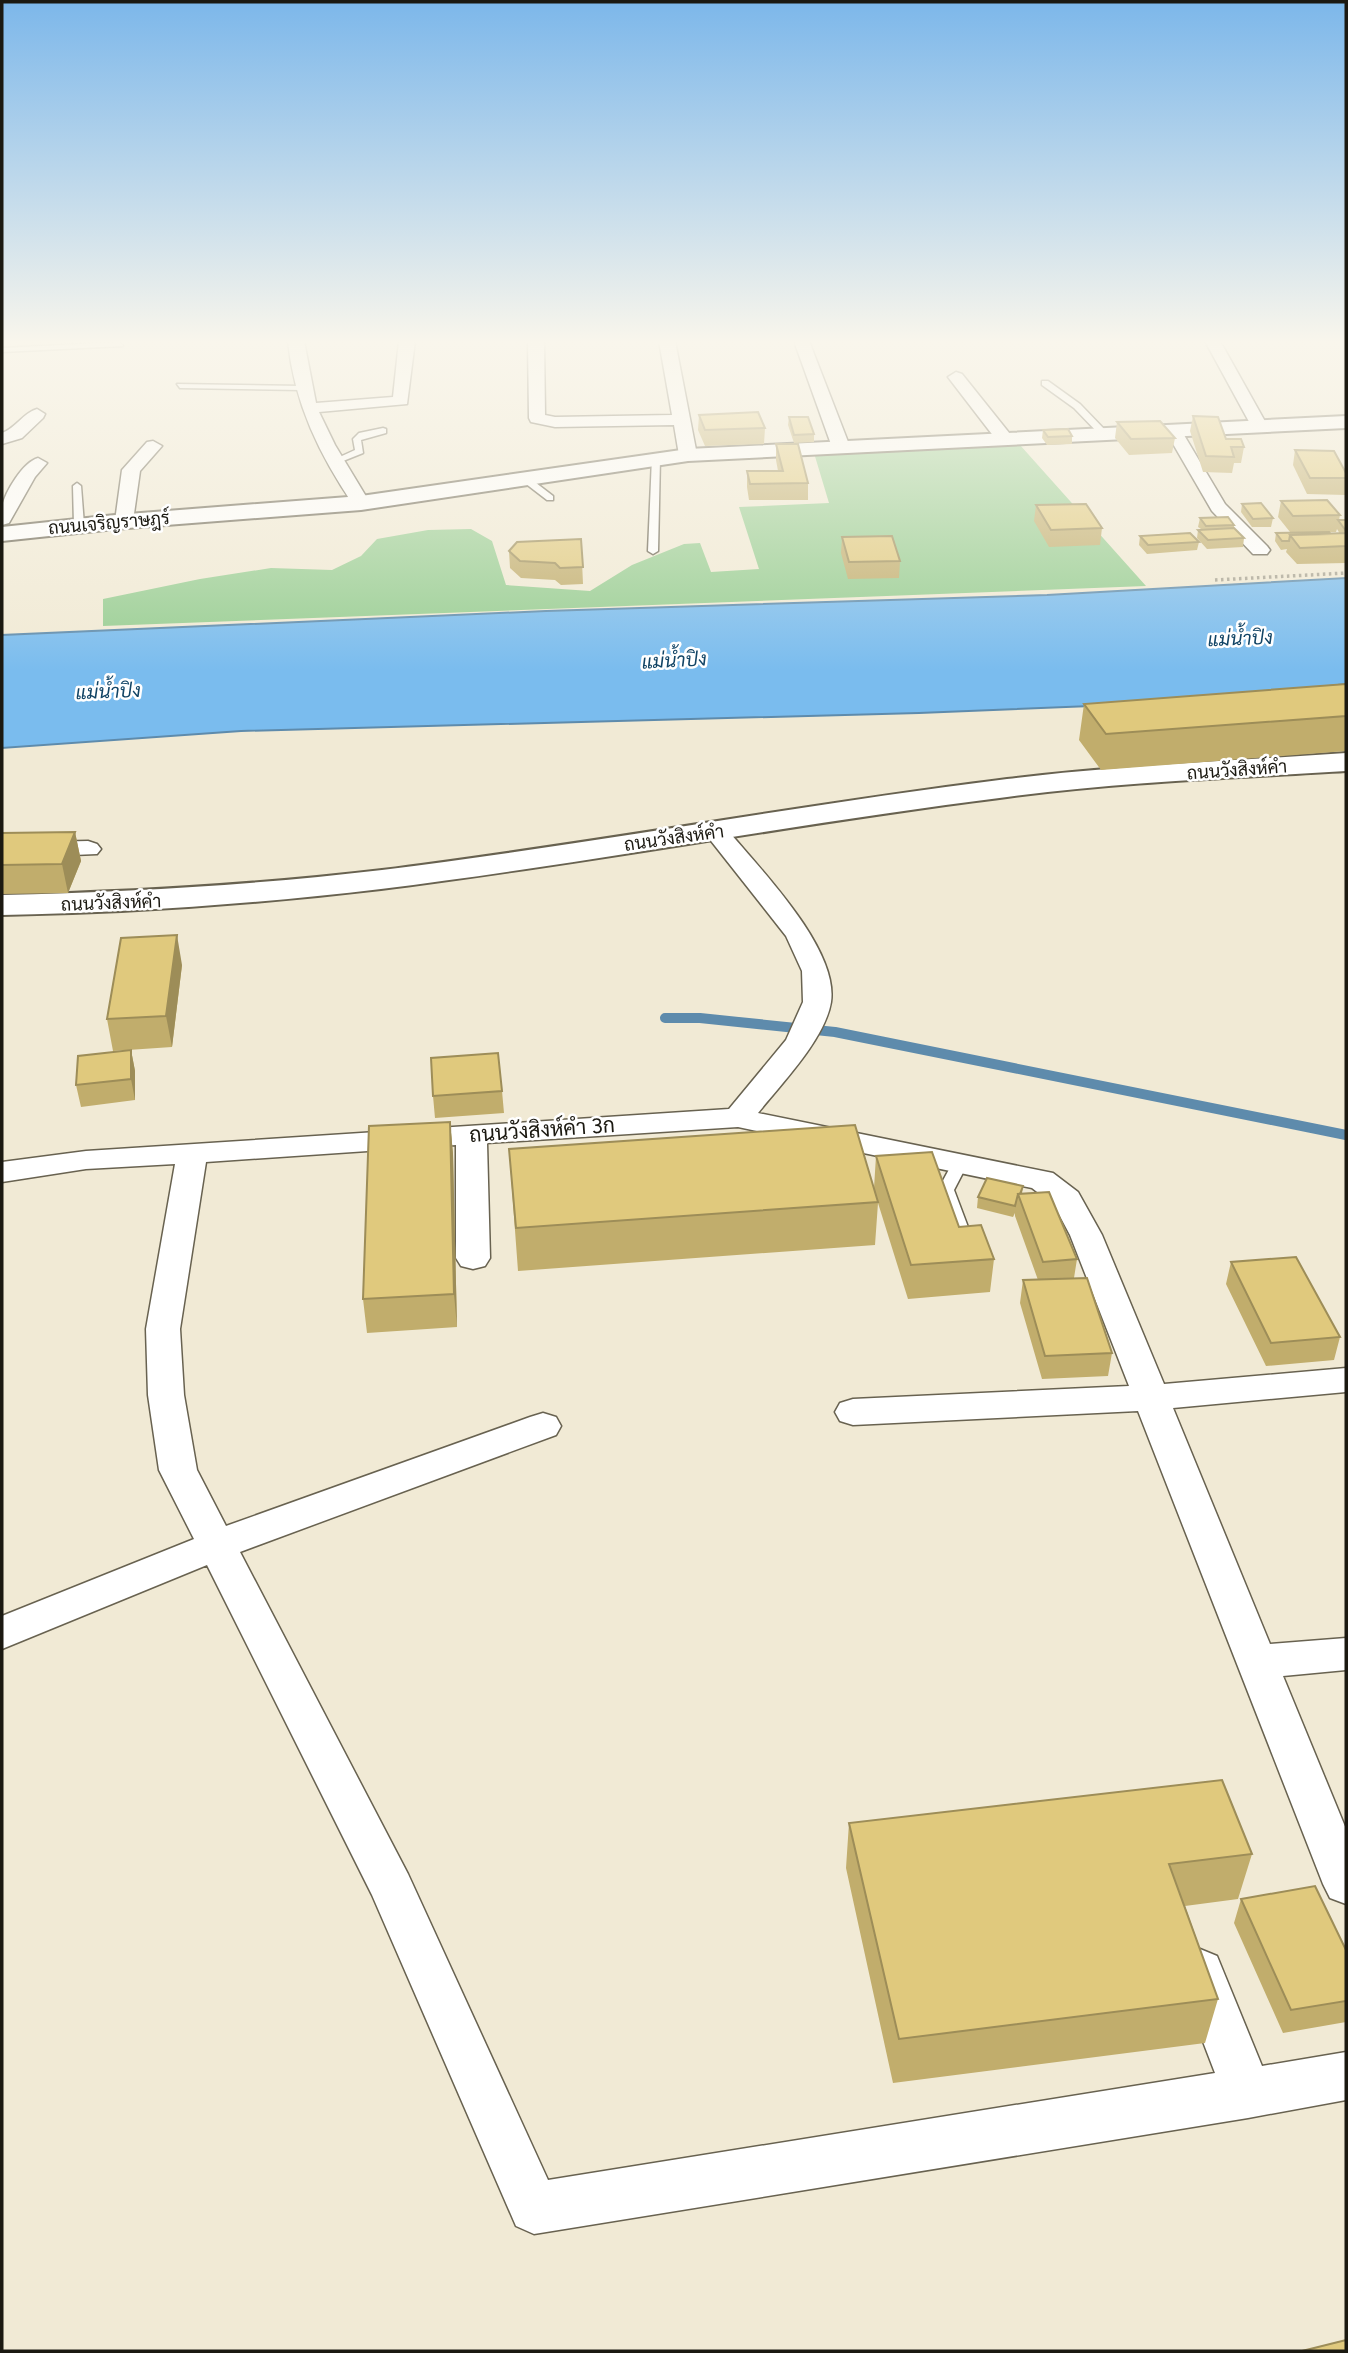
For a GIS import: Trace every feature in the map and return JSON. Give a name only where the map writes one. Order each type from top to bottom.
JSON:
[{"type":"main road","name":"ถนนเจริญราษฎร์","points":[[2,534],[124,521],[361,503],[656,458],[768,451]]},
{"type":"main road","name":"ถนนวังสิงห์คำ","points":[[2,905],[178,901],[283,892],[1021,787],[1346,762]]},
{"type":"street","points":[[124,521],[131,470],[149,451]]},
{"type":"street","points":[[329,451],[361,503]]},
{"type":"street","points":[[687,451],[688,455]]},
{"type":"street","points":[[1185,451],[1219,507],[1260,550]]},
{"type":"street","points":[[2,519],[12,506],[24,476],[38,463]]},
{"type":"street","points":[[716,832],[798,934],[816,971],[817,1002],[800,1042],[738,1118]]},
{"type":"street","points":[[2,851],[88,849]]},
{"type":"street","name":"ถนนวังสิงห์คำ 3ก","points":[[2,1172],[86,1160],[738,1118],[1042,1180],[1067,1199],[1086,1235],[1346,1884]]},
{"type":"street","points":[[471,1135],[473,1258]]},
{"type":"street","points":[[192,1154],[163,1329],[166,1395],[178,1470],[392,1888],[534,2208],[1346,2076]]},
{"type":"street","points":[[853,1412],[1150,1398],[1346,1380]]},
{"type":"street","points":[[2,1633],[217,1545],[542,1426]]},
{"type":"street","points":[[1257,1662],[1346,1654]]},
{"type":"street","points":[[1185,1933],[1248,2094]]},
{"type":"lane","points":[[335,461],[356,455],[360,451]]},
{"type":"lane","points":[[653,551],[656,458]]},
{"type":"lane","points":[[524,478],[550,498]]},
{"type":"lane","points":[[77,486],[79,525]]},
{"type":"lane","points":[[960,1163],[946,1191],[966,1243]]},
{"type":"path","points":[[1215,580],[1346,573]]},
{"type":"green space","points":[[1025,451],[1146,586],[103,626],[103,599],[271,568],[332,570],[361,556],[377,539],[428,530],[471,529],[492,541],[506,585],[590,591],[632,565],[684,544],[700,543],[711,572],[759,569],[739,507],[829,503],[814,453]]},
{"type":"water","name":"แม่น้ำปิง","points":[[1346,578],[1346,684],[1191,702],[919,713],[241,731],[2,748],[2,635],[546,611],[1047,595]]},
{"type":"building","points":[[778,451],[800,451],[808,483],[750,484],[747,471],[783,471]]},
{"type":"building","points":[[1204,451],[1232,451],[1234,457],[1206,456]]},
{"type":"building","points":[[1295,451],[1334,451],[1346,473],[1346,478],[1310,478]]},
{"type":"building","points":[[1327,500],[1340,515],[1293,516],[1281,501]]},
{"type":"building","points":[[1261,503],[1273,518],[1253,519],[1242,504]]},
{"type":"building","points":[[1086,504],[1102,528],[1051,530],[1036,505]]},
{"type":"building","points":[[1228,517],[1234,525],[1206,526],[1200,518]]},
{"type":"building","points":[[1338,520],[1346,520],[1346,531]]},
{"type":"building","points":[[1234,528],[1244,538],[1208,540],[1198,530]]},
{"type":"building","points":[[1190,533],[1199,542],[1148,545],[1140,536]]},
{"type":"building","points":[[1276,533],[1330,534],[1290,535],[1289,541],[1282,541]]},
{"type":"building","points":[[1346,533],[1346,546],[1300,548],[1290,535]]},
{"type":"building","points":[[892,536],[900,561],[849,562],[842,537]]},
{"type":"building","points":[[581,539],[583,567],[560,568],[555,563],[520,561],[509,551],[517,542]]},
{"type":"building","points":[[1346,684],[1346,716],[1106,734],[1084,704]]},
{"type":"building","points":[[75,832],[62,864],[2,865],[2,833]]},
{"type":"building","points":[[177,935],[166,1016],[107,1019],[121,938]]},
{"type":"building","points":[[131,1050],[131,1079],[76,1085],[78,1056]]},
{"type":"building","points":[[498,1053],[502,1091],[433,1096],[431,1058]]},
{"type":"building","points":[[450,1122],[454,1294],[363,1299],[369,1126]]},
{"type":"building","points":[[855,1125],[878,1202],[516,1228],[509,1149]]},
{"type":"building","points":[[932,1152],[959,1227],[981,1225],[994,1259],[911,1265],[876,1156]]},
{"type":"building","points":[[987,1178],[1023,1186],[1015,1206],[978,1197]]},
{"type":"building","points":[[1049,1192],[1077,1259],[1043,1262],[1018,1194]]},
{"type":"building","points":[[1296,1257],[1340,1337],[1271,1343],[1231,1262]]},
{"type":"building","points":[[1087,1278],[1112,1353],[1045,1356],[1023,1280]]},
{"type":"building","points":[[1222,1780],[1252,1854],[1169,1864],[1218,1999],[899,2039],[849,1823]]},
{"type":"building","points":[[1315,1886],[1346,1950],[1346,2001],[1291,2010],[1241,1899]]},
{"type":"building","points":[[1346,2340],[1346,2351],[1302,2351]]},
{"type":"waterway","points":[[665,1018],[700,1018],[835,1032],[1346,1135]]}]
